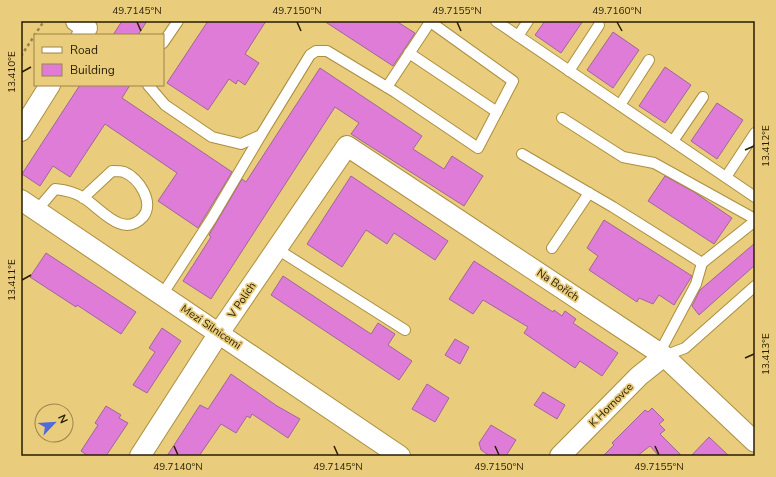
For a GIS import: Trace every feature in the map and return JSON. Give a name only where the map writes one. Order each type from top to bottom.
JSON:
[{"type":"street","points":[[21,131],[49,86]]},
{"type":"street","name":"V Polích","points":[[140,456],[219,333],[347,146]]},
{"type":"street","name":"Na Bořích","points":[[347,146],[664,356],[755,442]]},
{"type":"street","name":"Mezi Silnicemi","points":[[29,205],[400,456]]},
{"type":"street","name":"K Hornovce","points":[[560,456],[639,376],[664,356]]},
{"type":"lane","points":[[164,41],[178,21]]},
{"type":"lane","points":[[162,294],[212,218],[310,55],[316,51],[327,51],[387,87],[478,148],[513,81],[429,21],[387,87]]},
{"type":"lane","points":[[496,21],[755,197]]},
{"type":"lane","points":[[518,36],[528,21]]},
{"type":"lane","points":[[569,70],[599,25]]},
{"type":"lane","points":[[409,53],[497,112]]},
{"type":"lane","points":[[620,106],[649,60]]},
{"type":"lane","points":[[149,86],[165,106],[212,137],[241,144],[261,135]]},
{"type":"lane","points":[[673,141],[703,96]]},
{"type":"lane","points":[[562,118],[623,157],[654,163],[755,220],[702,263],[696,284],[662,348],[664,356],[686,348],[755,286]]},
{"type":"lane","points":[[726,177],[755,132]]},
{"type":"lane","points":[[522,154],[589,193],[702,263]]},
{"type":"lane","points":[[29,205],[55,189],[68,190],[83,198],[104,215],[126,226],[137,223],[146,213],[148,204],[142,189],[131,176],[123,172],[112,171],[83,198]]},
{"type":"lane","points":[[552,248],[589,193]]},
{"type":"lane","points":[[277,249],[405,330]]},
{"type":"path","points":[[35,34],[44,21]]},
{"type":"path","points":[[21,56],[34,36]]},
{"type":"building","points":[[122,21],[147,21],[139,34],[114,34]]},
{"type":"building","points":[[208,21],[266,21],[245,54],[259,63],[245,85],[238,80],[236,84],[229,79],[208,110],[167,83]]},
{"type":"building","points":[[324,21],[396,21],[415,33],[393,66]]},
{"type":"building","points":[[545,21],[583,21],[561,53],[535,35]]},
{"type":"building","points":[[613,32],[639,50],[613,88],[587,70]]},
{"type":"building","points":[[665,67],[691,85],[665,123],[639,106]]},
{"type":"building","points":[[320,68],[422,136],[413,149],[444,169],[452,156],[483,176],[464,206],[351,134],[359,123],[335,107],[211,299],[183,281],[211,237],[209,235],[242,179],[246,182]]},
{"type":"building","points":[[79,86],[129,86],[122,98],[232,172],[198,228],[158,201],[177,173],[105,124],[70,177],[53,166],[40,186],[22,174]]},
{"type":"building","points":[[717,103],[743,120],[717,159],[691,141]]},
{"type":"building","points":[[351,176],[448,241],[435,260],[394,233],[387,244],[366,230],[342,267],[307,244]]},
{"type":"building","points":[[665,176],[694,192],[732,218],[714,244],[648,201]]},
{"type":"building","points":[[604,220],[692,276],[674,305],[659,295],[653,304],[639,298],[637,302],[589,270],[598,256],[587,248]]},
{"type":"building","points":[[755,243],[755,265],[699,315],[692,306],[700,290]]},
{"type":"building","points":[[46,253],[136,312],[121,334],[77,305],[76,307],[30,277]]},
{"type":"building","points":[[474,261],[553,312],[554,310],[562,316],[565,311],[576,319],[573,323],[618,353],[602,376],[580,361],[575,368],[524,333],[528,327],[483,300],[473,314],[449,299]]},
{"type":"building","points":[[283,276],[371,334],[378,323],[395,334],[388,345],[412,361],[399,380],[271,295]]},
{"type":"building","points":[[162,328],[181,341],[147,393],[133,385],[155,352],[149,348]]},
{"type":"building","points":[[455,339],[469,347],[460,364],[445,355]]},
{"type":"building","points":[[231,374],[277,406],[300,419],[288,438],[252,414],[250,418],[247,416],[236,433],[221,424],[199,456],[167,456],[200,405],[208,409]]},
{"type":"building","points":[[427,384],[449,398],[435,422],[412,409]]},
{"type":"building","points":[[543,392],[565,405],[557,419],[534,405]]},
{"type":"building","points":[[106,406],[121,415],[119,418],[128,423],[106,456],[88,456],[81,451],[98,425],[95,423]]},
{"type":"building","points":[[652,408],[664,420],[659,424],[665,430],[660,434],[682,456],[659,456],[650,446],[637,456],[603,456],[614,445],[612,443],[645,410],[648,412]]},
{"type":"building","points":[[491,425],[516,440],[506,456],[490,456],[481,450],[479,443]]},
{"type":"building","points":[[709,437],[729,456],[691,456]]}]
